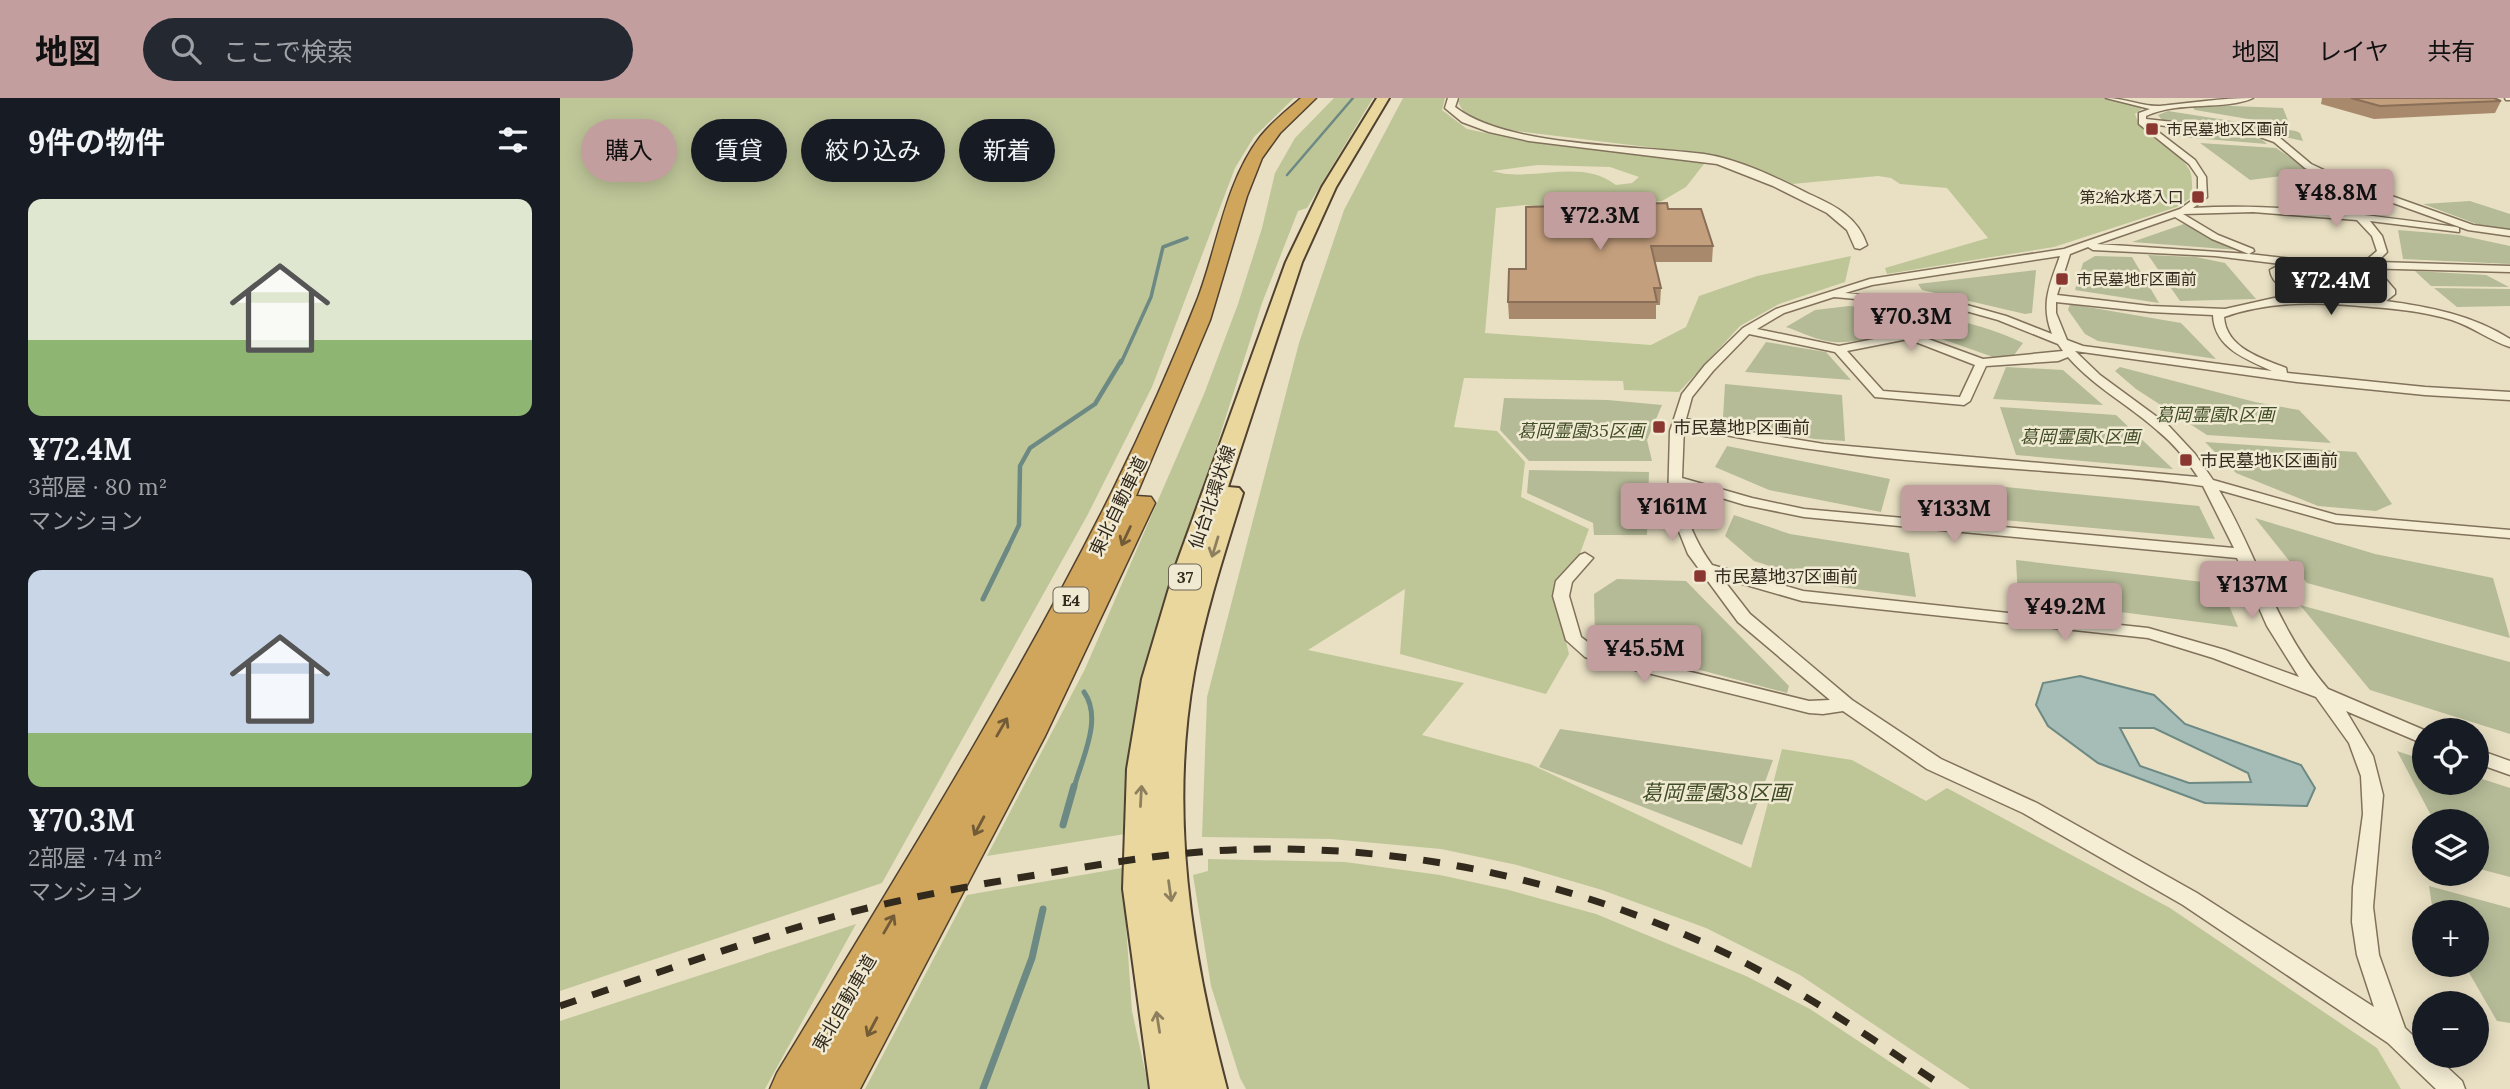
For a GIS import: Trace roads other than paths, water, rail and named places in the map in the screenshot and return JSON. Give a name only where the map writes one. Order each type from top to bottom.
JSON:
[{"type":"highway","name":"東北自動車道","points":[[793,1089],[1007,720],[1080,583],[1147,447],[1181,369],[1217,274],[1250,168],[1272,133],[1310,98]]},
{"type":"highway","name":"東北自動車道","points":[[836,1089],[1028,736],[1145,496],[1205,355],[1268,164],[1294,124],[1322,98]]},
{"type":"main road","name":"仙台北環状線","points":[[1170,1089],[1140,890],[1143,769],[1156,680],[1188,568],[1290,272],[1329,187],[1383,98]]},
{"type":"main road","name":"仙台北環状線","points":[[1207,1089],[1183,978],[1168,880],[1168,769],[1175,697],[1199,597],[1294,298],[1334,200],[1392,98]]},
{"type":"street","points":[[1453,98],[1450,108],[1457,117],[1492,131],[1707,158],[1727,164],[1840,215],[1857,233],[1860,245]]},
{"type":"street","points":[[2110,98],[2152,107],[2186,100],[2249,98]]},
{"type":"street","points":[[2152,107],[2143,115],[2143,124],[2192,162],[2202,177],[2202,197],[2180,212],[2087,247],[1870,282],[1832,296],[1808,300],[1780,311],[1747,330],[1709,368],[1686,397],[1679,421],[1675,504],[1696,554],[1744,618],[1846,704],[1934,764],[2031,808],[2190,899],[2396,1035],[2453,1089]]},
{"type":"street","points":[[2143,121],[2258,134],[2277,140],[2308,166],[2338,180],[2510,242]]},
{"type":"street","points":[[2180,212],[2276,209],[2489,234]]},
{"type":"street","points":[[2180,212],[2216,237],[2272,259]]},
{"type":"street","points":[[2360,217],[2375,231],[2381,244],[2382,252],[2367,265]]},
{"type":"street","points":[[2471,228],[2510,233]]},
{"type":"street","points":[[2087,247],[2190,251],[2341,265],[2510,269]]},
{"type":"street","points":[[2065,347],[2051,313],[2051,298],[2066,252]]},
{"type":"street","points":[[2292,262],[2274,272],[2284,285],[2325,301]]},
{"type":"street","points":[[2341,265],[2379,278],[2391,292],[2374,304]]},
{"type":"street","points":[[1832,296],[1956,305],[2002,318],[2065,347],[2163,429],[2201,468],[2244,554],[2269,613],[2295,660],[2347,725],[2364,755],[2375,816],[2362,909],[2369,951],[2385,1008],[2396,1035]]},
{"type":"street","points":[[2051,298],[2150,309],[2224,312]]},
{"type":"street","points":[[2297,378],[2228,344],[2217,326],[2218,314],[2269,302],[2325,301],[2374,304],[2438,314],[2510,331]]},
{"type":"street","points":[[2476,325],[2510,344]]},
{"type":"street","points":[[1747,330],[1839,349],[1909,335],[1982,363],[2058,357],[2065,347]]},
{"type":"street","points":[[2065,347],[2297,378],[2425,391],[2510,396]]},
{"type":"street","points":[[1839,349],[1879,394],[1885,395],[1964,401],[1982,363]]},
{"type":"street","points":[[1679,421],[1721,433],[1797,446],[2106,472],[2209,484],[2308,514],[2336,519],[2510,534]]},
{"type":"street","points":[[1675,480],[1750,502],[1804,513],[2244,554]]},
{"type":"street","points":[[1585,558],[1564,581],[1561,589],[1574,640],[1580,647],[1591,653],[1809,707],[1824,708],[1846,704]]},
{"type":"street","points":[[1706,568],[1802,596],[2148,633],[2269,670],[2412,732]]},
{"type":"street","points":[[2489,761],[2510,768]]},
{"type":"water","points":[[2080,676],[2154,695],[2185,724],[2301,765],[2315,788],[2307,806],[2205,803],[2098,763],[2048,726],[2036,705],[2043,683]],"holes":[[[2120,728],[2154,728],[2248,773],[2251,782],[2189,783],[2140,766]]]},
{"type":"waterway","points":[[1287,175],[1353,98]]},
{"type":"waterway","points":[[1121,363],[1151,297],[1163,247],[1187,238]]},
{"type":"waterway","points":[[1007,550],[1019,525],[1020,466],[1030,448],[1095,404],[1121,361]]},
{"type":"waterway","points":[[983,599],[1008,548]]},
{"type":"waterway","points":[[1074,788],[1091,726],[1092,714],[1084,692]]},
{"type":"waterway","points":[[1063,825],[1074,786]]},
{"type":"waterway","points":[[983,1089],[1032,958],[1043,909]]},
{"type":"railway","points":[[560,1006],[792,929],[936,893],[1102,864],[1184,853],[1267,849],[1323,850],[1434,862],[1489,872],[1544,886],[1650,920],[1766,974],[1828,1010],[1947,1089]]},
{"type":"place","name":"市民墓地X区画前","points":[[2152,129]]},
{"type":"place","name":"第2給水塔入口","points":[[2198,197]]},
{"type":"place","name":"市民墓地F区画前","points":[[2062,279]]},
{"type":"place","name":"市民墓地P区画前","points":[[1659,427]]},
{"type":"place","name":"市民墓地K区画前","points":[[2186,460]]},
{"type":"place","name":"市民墓地37区画前","points":[[1700,576]]},
{"type":"park label","name":"葛岡霊園R区画","points":[[2215,414]]},
{"type":"park label","name":"葛岡霊園35区画","points":[[1581,430]]},
{"type":"park label","name":"葛岡霊園K区画","points":[[2080,436]]},
{"type":"park label","name":"葛岡霊園38区画","points":[[1716,792]]}]
